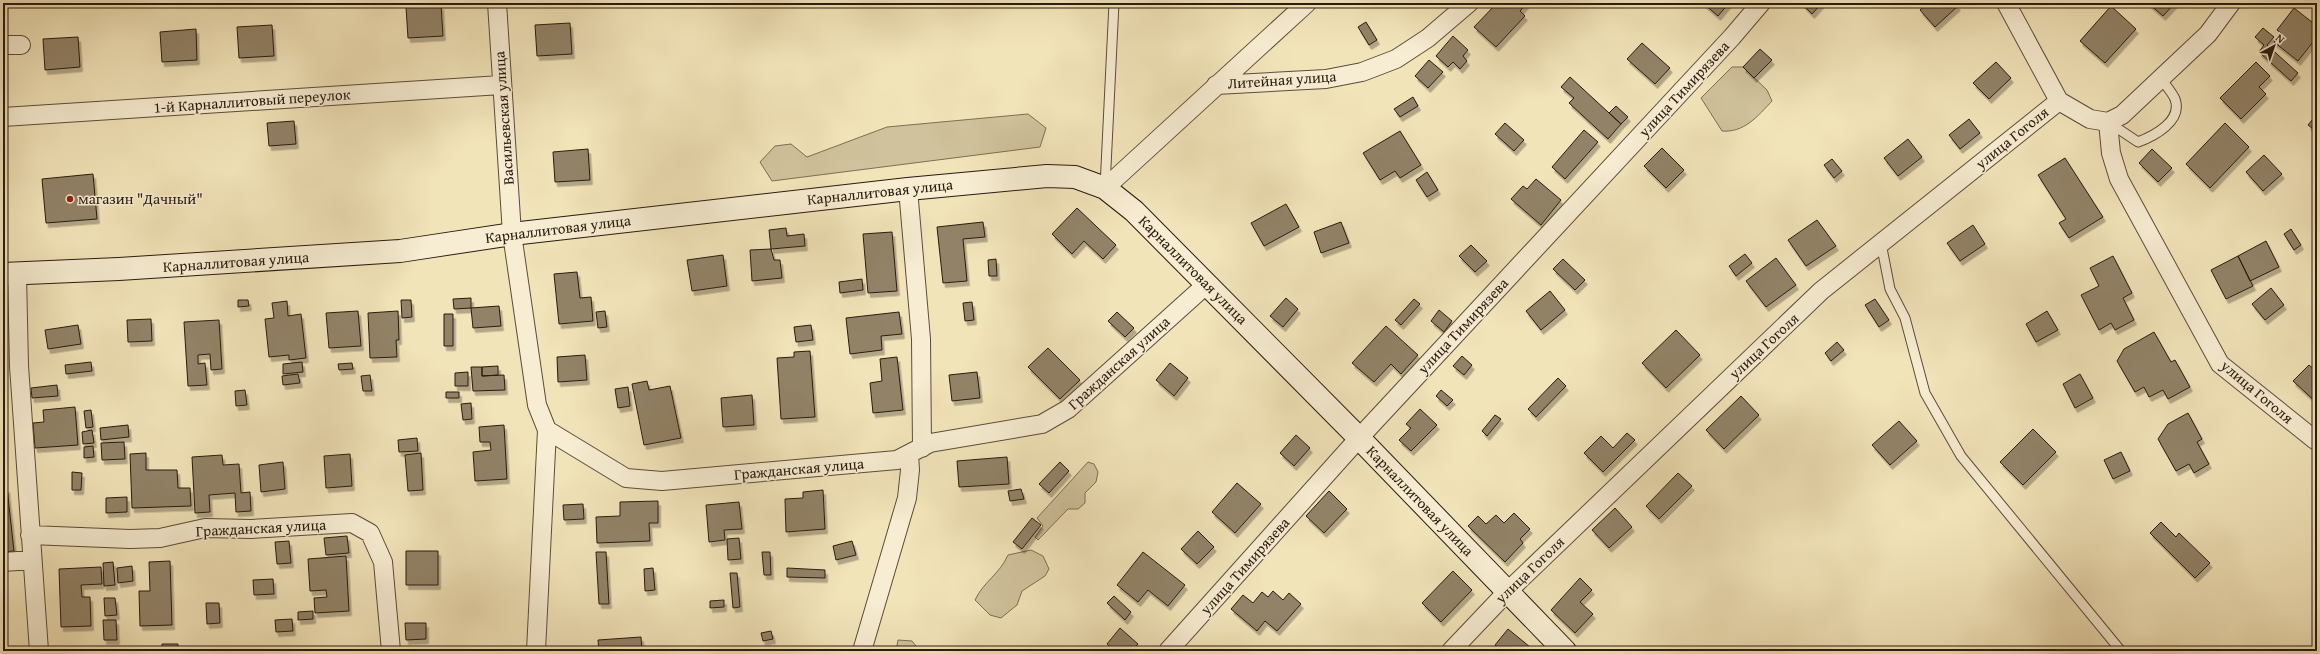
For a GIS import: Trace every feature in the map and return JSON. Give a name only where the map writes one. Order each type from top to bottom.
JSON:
[{"type":"street","name":"Васильевская улица","points":[[497,3],[501,85],[512,234]]},
{"type":"street","points":[[1105,188],[1307,3]]},
{"type":"street","name":"Литейная улица","points":[[1216,85],[1326,79],[1362,72],[1396,59],[1428,38],[1469,3]]},
{"type":"street","name":"улица Тимирязева","points":[[1168,651],[1359,438],[1732,37],[1761,3]]},
{"type":"street","points":[[2006,3],[2059,101]]},
{"type":"street","points":[[2108,122],[2122,115],[2208,34],[2231,3]]},
{"type":"street","points":[[3,45],[21,44]]},
{"type":"street","name":"1-й Карналлитовый переулок","points":[[3,117],[501,85]]},
{"type":"street","name":"улица Гоголя","points":[[1451,651],[1507,592],[1816,296],[2059,101],[2090,119],[2108,122],[2111,153],[2119,179],[2220,364],[2315,440]]},
{"type":"street","name":"Карналлитовая улица","points":[[10,274],[119,269],[400,251],[512,234],[908,188],[1047,176],[1075,177],[1105,188],[1134,211],[1359,438],[1565,651]]},
{"type":"street","points":[[862,651],[907,498],[910,470],[915,451],[921,339],[908,188]]},
{"type":"street","points":[[512,234],[537,404],[548,430],[536,651]]},
{"type":"street","points":[[10,274],[19,366],[39,651]]},
{"type":"street","name":"Гражданская улица","points":[[548,430],[626,478],[662,481],[897,460],[930,443],[1042,424],[1068,409],[1207,284]]},
{"type":"street","name":"Гражданская улица","points":[[30,535],[152,538],[205,528],[251,529],[352,523],[370,533],[383,562],[391,651]]},
{"type":"street","points":[[3,562],[32,560]]},
{"type":"lane","points":[[1105,188],[1114,3]]},
{"type":"lane","points":[[2108,122],[2138,142],[2156,135],[2172,118],[2177,110],[2175,99],[2161,78]]},
{"type":"lane","points":[[1881,243],[1890,289],[1905,318],[1925,393],[1961,456],[2121,651]]},
{"type":"shaded area","points":[[1732,67],[1743,67],[1767,90],[1772,101],[1756,118],[1744,126],[1730,131],[1722,131],[1701,98]]},
{"type":"shaded area","points":[[1028,114],[1046,128],[1040,147],[772,181],[760,162],[775,146],[791,144],[807,157],[887,127]]},
{"type":"shaded area","points":[[1088,462],[1094,464],[1098,472],[1096,482],[1085,493],[1085,503],[1078,509],[1068,509],[1038,540],[1035,537],[1043,526],[1037,518]]},
{"type":"shaded area","points":[[1031,550],[1043,556],[1049,569],[1045,576],[1022,591],[1017,605],[1001,618],[990,615],[975,600],[979,593],[1000,568],[1008,555]]},
{"type":"shaded area","points":[[898,640],[912,641],[920,651],[896,651]]},
{"type":"building","points":[[1497,3],[1527,3],[1520,11],[1525,16],[1496,47],[1474,27]]},
{"type":"building","points":[[1703,3],[1729,3],[1718,16]]},
{"type":"building","points":[[1801,3],[1822,3],[1812,14]]},
{"type":"building","points":[[1928,3],[1955,3],[1958,6],[1935,27],[1920,10]]},
{"type":"building","points":[[2148,3],[2175,3],[2163,16]]},
{"type":"building","points":[[441,5],[443,36],[408,38],[406,7]]},
{"type":"building","points":[[2111,6],[2136,29],[2105,63],[2080,41]]},
{"type":"building","points":[[2294,8],[2317,26],[2317,37],[2298,61],[2274,42],[2281,33],[2277,30]]},
{"type":"building","points":[[1366,22],[1377,40],[1369,45],[1358,27]]},
{"type":"building","points":[[570,23],[572,54],[537,56],[535,25]]},
{"type":"building","points":[[272,25],[274,56],[239,58],[237,27]]},
{"type":"building","points":[[2263,28],[2274,37],[2267,45],[2298,73],[2291,81],[2259,52],[2264,45],[2255,37]]},
{"type":"building","points":[[196,29],[197,60],[162,62],[160,32]]},
{"type":"building","points":[[1453,36],[1468,50],[1463,56],[1467,61],[1460,69],[1453,62],[1448,67],[1436,56]]},
{"type":"building","points":[[78,37],[80,67],[45,70],[43,39]]},
{"type":"building","points":[[1642,43],[1670,68],[1655,84],[1627,59]]},
{"type":"building","points":[[1760,49],[1772,60],[1754,78],[1743,67]]},
{"type":"building","points":[[1429,60],[1443,72],[1428,88],[1415,76]]},
{"type":"building","points":[[1996,62],[2011,78],[1989,99],[1973,83]]},
{"type":"building","points":[[2256,62],[2270,76],[2259,87],[2266,94],[2241,119],[2220,98]]},
{"type":"building","points":[[1570,77],[1621,124],[1608,139],[1569,103],[1574,98],[1561,87]]},
{"type":"building","points":[[1413,97],[1418,106],[1400,117],[1394,109]]},
{"type":"building","points":[[1616,106],[1628,117],[1621,124],[1609,113]]},
{"type":"building","points":[[2317,114],[2317,132],[2308,125]]},
{"type":"building","points":[[1969,119],[1980,133],[1960,149],[1949,135]]},
{"type":"building","points":[[294,121],[296,144],[269,146],[267,123]]},
{"type":"building","points":[[1505,123],[1524,140],[1514,151],[1495,134]]},
{"type":"building","points":[[2225,123],[2249,147],[2210,188],[2186,164]]},
{"type":"building","points":[[1584,130],[1598,142],[1565,179],[1552,167]]},
{"type":"building","points":[[1400,131],[1421,165],[1400,178],[1395,171],[1380,180],[1363,153]]},
{"type":"building","points":[[1908,139],[1922,157],[1898,176],[1884,158]]},
{"type":"building","points":[[1662,148],[1684,170],[1666,188],[1644,166]]},
{"type":"building","points":[[588,149],[590,180],[555,182],[553,152]]},
{"type":"building","points":[[2152,149],[2172,168],[2158,182],[2139,163]]},
{"type":"building","points":[[2264,155],[2282,174],[2263,191],[2246,172]]},
{"type":"building","points":[[2065,158],[2103,217],[2069,238],[2059,223],[2066,219],[2038,175]]},
{"type":"building","points":[[1832,159],[1842,171],[1834,178],[1824,165]]},
{"type":"building","points":[[1427,172],[1438,190],[1427,197],[1416,180]]},
{"type":"building","name":"магазин \"Дачный\"","points":[[93,174],[97,219],[46,223],[42,179]]},
{"type":"building","points":[[1536,179],[1561,200],[1541,225],[1511,199],[1523,186],[1527,189]]},
{"type":"building","points":[[1286,204],[1299,227],[1264,246],[1251,223]]},
{"type":"building","points":[[1077,208],[1116,245],[1103,259],[1084,241],[1072,254],[1052,234]]},
{"type":"building","points":[[1817,220],[1836,246],[1806,266],[1788,240]]},
{"type":"building","points":[[983,222],[985,237],[963,239],[967,281],[943,283],[937,227]]},
{"type":"building","points":[[1341,222],[1349,243],[1321,253],[1314,232]]},
{"type":"building","points":[[1973,225],[1985,244],[1960,261],[1947,243]]},
{"type":"building","points":[[786,228],[787,236],[804,234],[805,246],[771,249],[769,230]]},
{"type":"building","points":[[2291,229],[2301,245],[2294,250],[2284,234]]},
{"type":"building","points":[[892,232],[897,291],[868,293],[863,234]]},
{"type":"building","points":[[2266,241],[2279,267],[2250,281],[2238,256]]},
{"type":"building","points":[[1471,245],[1487,261],[1475,272],[1459,256]]},
{"type":"building","points":[[771,249],[774,260],[780,260],[782,278],[752,281],[750,250]]},
{"type":"building","points":[[1745,254],[1752,263],[1736,276],[1729,266]]},
{"type":"building","points":[[723,255],[727,286],[692,291],[687,260]]},
{"type":"building","points":[[2113,256],[2132,293],[2123,298],[2134,320],[2115,330],[2111,323],[2099,330],[2081,295],[2099,286],[2090,268]]},
{"type":"building","points":[[2238,256],[2253,286],[2226,299],[2211,270]]},
{"type":"building","points":[[1776,258],[1796,285],[1766,307],[1746,281]]},
{"type":"building","points":[[996,259],[997,276],[989,276],[988,260]]},
{"type":"building","points":[[1563,259],[1585,280],[1575,290],[1553,269]]},
{"type":"building","points":[[577,272],[580,298],[591,297],[593,321],[559,324],[554,274]]},
{"type":"building","points":[[862,279],[863,290],[840,293],[839,282]]},
{"type":"building","points":[[2271,288],[2284,305],[2265,320],[2252,304]]},
{"type":"building","points":[[1550,291],[1565,310],[1541,330],[1526,311]]},
{"type":"building","points":[[471,298],[471,308],[454,309],[453,299]]},
{"type":"building","points":[[1286,298],[1298,309],[1283,327],[1270,316]]},
{"type":"building","points":[[1414,299],[1420,304],[1401,325],[1395,320]]},
{"type":"building","points":[[1875,299],[1889,320],[1879,327],[1865,305]]},
{"type":"building","points":[[238,300],[248,300],[249,306],[238,307]]},
{"type":"building","points":[[401,300],[411,300],[412,317],[402,318]]},
{"type":"building","points":[[287,301],[288,316],[301,314],[306,358],[289,360],[289,355],[269,357],[265,319],[274,318],[272,303]]},
{"type":"building","points":[[972,302],[974,320],[965,321],[963,303]]},
{"type":"building","points":[[499,306],[501,326],[473,328],[471,308]]},
{"type":"building","points":[[1439,310],[1452,321],[1444,332],[1431,321]]},
{"type":"building","points":[[358,311],[361,346],[329,348],[326,313]]},
{"type":"building","points":[[398,311],[399,340],[396,340],[397,357],[370,358],[368,313]]},
{"type":"building","points":[[605,311],[607,327],[598,328],[596,312]]},
{"type":"building","points":[[2047,311],[2058,330],[2036,342],[2026,324]]},
{"type":"building","points":[[899,312],[902,334],[881,336],[882,350],[850,354],[846,318]]},
{"type":"building","points":[[1117,312],[1134,328],[1125,337],[1108,321]]},
{"type":"building","points":[[444,314],[453,314],[453,346],[444,346]]},
{"type":"building","points":[[151,319],[152,341],[128,342],[127,320]]},
{"type":"building","points":[[219,320],[222,369],[211,370],[210,354],[198,355],[198,364],[205,363],[207,385],[188,386],[184,322]]},
{"type":"building","points":[[78,325],[81,344],[48,349],[45,330]]},
{"type":"building","points":[[811,325],[813,340],[796,342],[794,327]]},
{"type":"building","points":[[1386,326],[1418,355],[1401,374],[1391,364],[1374,382],[1352,363]]},
{"type":"building","points":[[1676,330],[1700,355],[1666,388],[1642,363]]},
{"type":"building","points":[[2154,332],[2171,362],[2175,360],[2190,387],[2168,399],[2163,390],[2149,397],[2144,387],[2135,392],[2117,361],[2124,349]]},
{"type":"building","points":[[1837,342],[1844,350],[1831,361],[1825,353]]},
{"type":"building","points":[[1048,348],[1080,380],[1060,399],[1028,367]]},
{"type":"building","points":[[810,351],[815,417],[781,419],[777,358],[794,357],[794,352]]},
{"type":"building","points":[[585,355],[587,380],[558,382],[557,357]]},
{"type":"building","points":[[1462,356],[1472,365],[1464,375],[1453,366]]},
{"type":"building","points":[[897,357],[903,410],[873,413],[870,383],[882,381],[880,359]]},
{"type":"building","points":[[91,362],[92,371],[66,374],[65,365]]},
{"type":"building","points":[[302,362],[303,372],[283,374],[283,364]]},
{"type":"building","points":[[352,363],[353,369],[339,370],[338,364]]},
{"type":"building","points":[[1170,363],[1188,378],[1174,396],[1156,380]]},
{"type":"building","points":[[2309,365],[2317,372],[2317,403],[2293,381]]},
{"type":"building","points":[[498,366],[498,375],[482,376],[482,367]]},
{"type":"building","points":[[471,367],[482,367],[482,376],[504,375],[505,390],[473,391]]},
{"type":"building","points":[[468,372],[468,386],[455,386],[455,373]]},
{"type":"building","points":[[977,372],[980,398],[952,401],[949,375]]},
{"type":"building","points":[[298,374],[300,383],[283,385],[282,376]]},
{"type":"building","points":[[2080,374],[2093,398],[2075,408],[2063,384]]},
{"type":"building","points":[[370,375],[372,391],[363,391],[361,376]]},
{"type":"building","points":[[1558,378],[1566,386],[1536,417],[1528,409]]},
{"type":"building","points":[[647,381],[649,390],[670,386],[681,438],[644,445],[632,384]]},
{"type":"building","points":[[57,385],[58,396],[32,398],[31,388]]},
{"type":"building","points":[[628,387],[630,406],[618,408],[615,389]]},
{"type":"building","points":[[245,390],[247,405],[236,406],[235,391]]},
{"type":"building","points":[[1441,390],[1453,400],[1447,406],[1436,396]]},
{"type":"building","points":[[446,392],[459,392],[459,398],[446,398]]},
{"type":"building","points":[[752,395],[754,425],[723,427],[721,398]]},
{"type":"building","points":[[1741,396],[1759,415],[1724,449],[1706,430]]},
{"type":"building","points":[[471,403],[472,419],[463,420],[461,404]]},
{"type":"building","points":[[75,407],[78,445],[35,448],[33,423],[44,422],[43,410]]},
{"type":"building","points":[[1420,409],[1437,425],[1411,451],[1399,440],[1411,428],[1406,424]]},
{"type":"building","points":[[91,410],[93,427],[86,428],[84,411]]},
{"type":"building","points":[[2188,413],[2202,439],[2197,442],[2209,464],[2194,473],[2189,464],[2176,471],[2158,439],[2168,424]]},
{"type":"building","points":[[1495,415],[1501,419],[1487,436],[1482,431]]},
{"type":"building","points":[[1899,421],[1917,441],[1890,465],[1872,445]]},
{"type":"building","points":[[128,425],[129,437],[101,440],[100,428]]},
{"type":"building","points":[[504,425],[507,479],[475,481],[473,452],[491,450],[490,442],[480,442],[479,427]]},
{"type":"building","points":[[2033,429],[2056,452],[2023,485],[2000,462]]},
{"type":"building","points":[[92,430],[94,443],[83,444],[82,432]]},
{"type":"building","points":[[1627,433],[1635,440],[1603,472],[1584,453],[1601,436],[1613,448]]},
{"type":"building","points":[[1296,435],[1310,448],[1294,466],[1280,453]]},
{"type":"building","points":[[417,438],[418,451],[399,452],[398,440]]},
{"type":"building","points":[[124,442],[125,459],[102,460],[101,443]]},
{"type":"building","points":[[93,446],[94,457],[84,458],[84,447]]},
{"type":"building","points":[[2121,452],[2130,471],[2113,479],[2104,460]]},
{"type":"building","points":[[146,453],[146,470],[177,470],[178,488],[190,488],[191,506],[132,508],[130,454]]},
{"type":"building","points":[[421,453],[423,490],[408,491],[405,455]]},
{"type":"building","points":[[350,454],[352,486],[326,488],[324,456]]},
{"type":"building","points":[[222,455],[223,465],[239,464],[241,493],[250,492],[251,511],[236,512],[235,493],[209,495],[210,512],[195,513],[192,457]]},
{"type":"building","points":[[1007,457],[1009,484],[959,487],[957,461]]},
{"type":"building","points":[[283,462],[285,489],[261,492],[259,465]]},
{"type":"building","points":[[1060,462],[1069,471],[1049,493],[1039,484]]},
{"type":"building","points":[[72,472],[82,473],[81,490],[72,490]]},
{"type":"building","points":[[1678,473],[1692,486],[1659,519],[1646,506]]},
{"type":"building","points":[[1237,483],[1261,504],[1235,533],[1212,512]]},
{"type":"building","points":[[3,488],[7,488],[14,551],[3,552]]},
{"type":"building","points":[[1021,489],[1024,499],[1010,501],[1008,491]]},
{"type":"building","points":[[823,490],[825,529],[786,532],[785,499],[803,498],[803,492]]},
{"type":"building","points":[[1329,491],[1347,509],[1324,533],[1306,516]]},
{"type":"building","points":[[127,497],[127,512],[106,513],[106,498]]},
{"type":"building","points":[[658,501],[658,523],[649,523],[650,541],[597,543],[596,517],[620,516],[620,502]]},
{"type":"building","points":[[739,502],[742,529],[724,530],[725,540],[709,542],[706,505]]},
{"type":"building","points":[[583,504],[584,519],[564,520],[563,505]]},
{"type":"building","points":[[1615,508],[1632,527],[1609,548],[1592,530]]},
{"type":"building","points":[[1514,513],[1530,529],[1520,539],[1523,543],[1505,562],[1468,526],[1478,516],[1486,524],[1496,515],[1504,523]]},
{"type":"building","points":[[1032,518],[1041,525],[1022,549],[1013,542]]},
{"type":"building","points":[[2161,522],[2176,537],[2179,533],[2210,563],[2195,578],[2150,533]]},
{"type":"building","points":[[1198,531],[1214,547],[1197,564],[1181,549]]},
{"type":"building","points":[[347,536],[349,553],[326,555],[324,538]]},
{"type":"building","points":[[739,538],[741,559],[728,560],[727,539]]},
{"type":"building","points":[[289,541],[291,563],[277,564],[275,542]]},
{"type":"building","points":[[852,541],[856,555],[836,560],[833,546]]},
{"type":"building","points":[[406,551],[438,551],[438,585],[406,585]]},
{"type":"building","points":[[596,552],[606,552],[609,604],[599,604]]},
{"type":"building","points":[[762,552],[770,552],[771,575],[764,575]]},
{"type":"building","points":[[1143,552],[1185,585],[1168,606],[1148,590],[1138,602],[1117,585]]},
{"type":"building","points":[[346,556],[349,611],[315,613],[314,598],[327,597],[326,590],[310,591],[308,559]]},
{"type":"building","points":[[170,561],[172,625],[140,626],[139,591],[150,591],[149,562]]},
{"type":"building","points":[[113,562],[115,585],[104,586],[103,563]]},
{"type":"building","points":[[132,566],[133,581],[118,583],[117,568]]},
{"type":"building","points":[[101,567],[102,584],[81,585],[82,597],[90,597],[91,626],[61,627],[59,569]]},
{"type":"building","points":[[653,568],[655,590],[645,591],[644,569]]},
{"type":"building","points":[[787,568],[825,570],[825,578],[787,577]]},
{"type":"building","points":[[1453,571],[1472,590],[1441,622],[1422,603]]},
{"type":"building","points":[[730,573],[737,573],[740,607],[733,608]]},
{"type":"building","points":[[1580,578],[1592,590],[1580,602],[1593,614],[1575,633],[1551,610]]},
{"type":"building","points":[[273,579],[274,594],[254,595],[253,580]]},
{"type":"building","points":[[1273,591],[1283,600],[1289,593],[1301,604],[1277,631],[1265,621],[1257,631],[1231,609],[1243,595],[1253,603],[1262,592],[1268,597]]},
{"type":"building","points":[[1114,596],[1131,612],[1125,620],[1107,603]]},
{"type":"building","points":[[104,598],[115,598],[117,615],[105,616]]},
{"type":"building","points":[[724,600],[724,607],[710,608],[710,601]]},
{"type":"building","points":[[206,603],[219,603],[220,623],[207,624]]},
{"type":"building","points":[[313,611],[313,619],[298,620],[298,612]]},
{"type":"building","points":[[292,619],[293,631],[276,632],[275,620]]},
{"type":"building","points":[[103,620],[116,620],[117,640],[104,640]]},
{"type":"building","points":[[405,623],[426,623],[426,639],[406,640]]},
{"type":"building","points":[[1120,628],[1138,644],[1132,651],[1115,651],[1107,644]]},
{"type":"building","points":[[1508,629],[1530,647],[1527,651],[1503,651],[1495,645]]},
{"type":"building","points":[[771,631],[773,639],[763,641],[761,633]]},
{"type":"building","points":[[641,637],[642,651],[599,651],[598,640]]},
{"type":"building","points":[[162,644],[178,644],[178,651],[162,651]]},
{"type":"building","points":[[116,647],[144,647],[144,651],[116,651]]},
{"type":"place","name":"магазин \"Дачный\"","points":[[70,199]]}]
